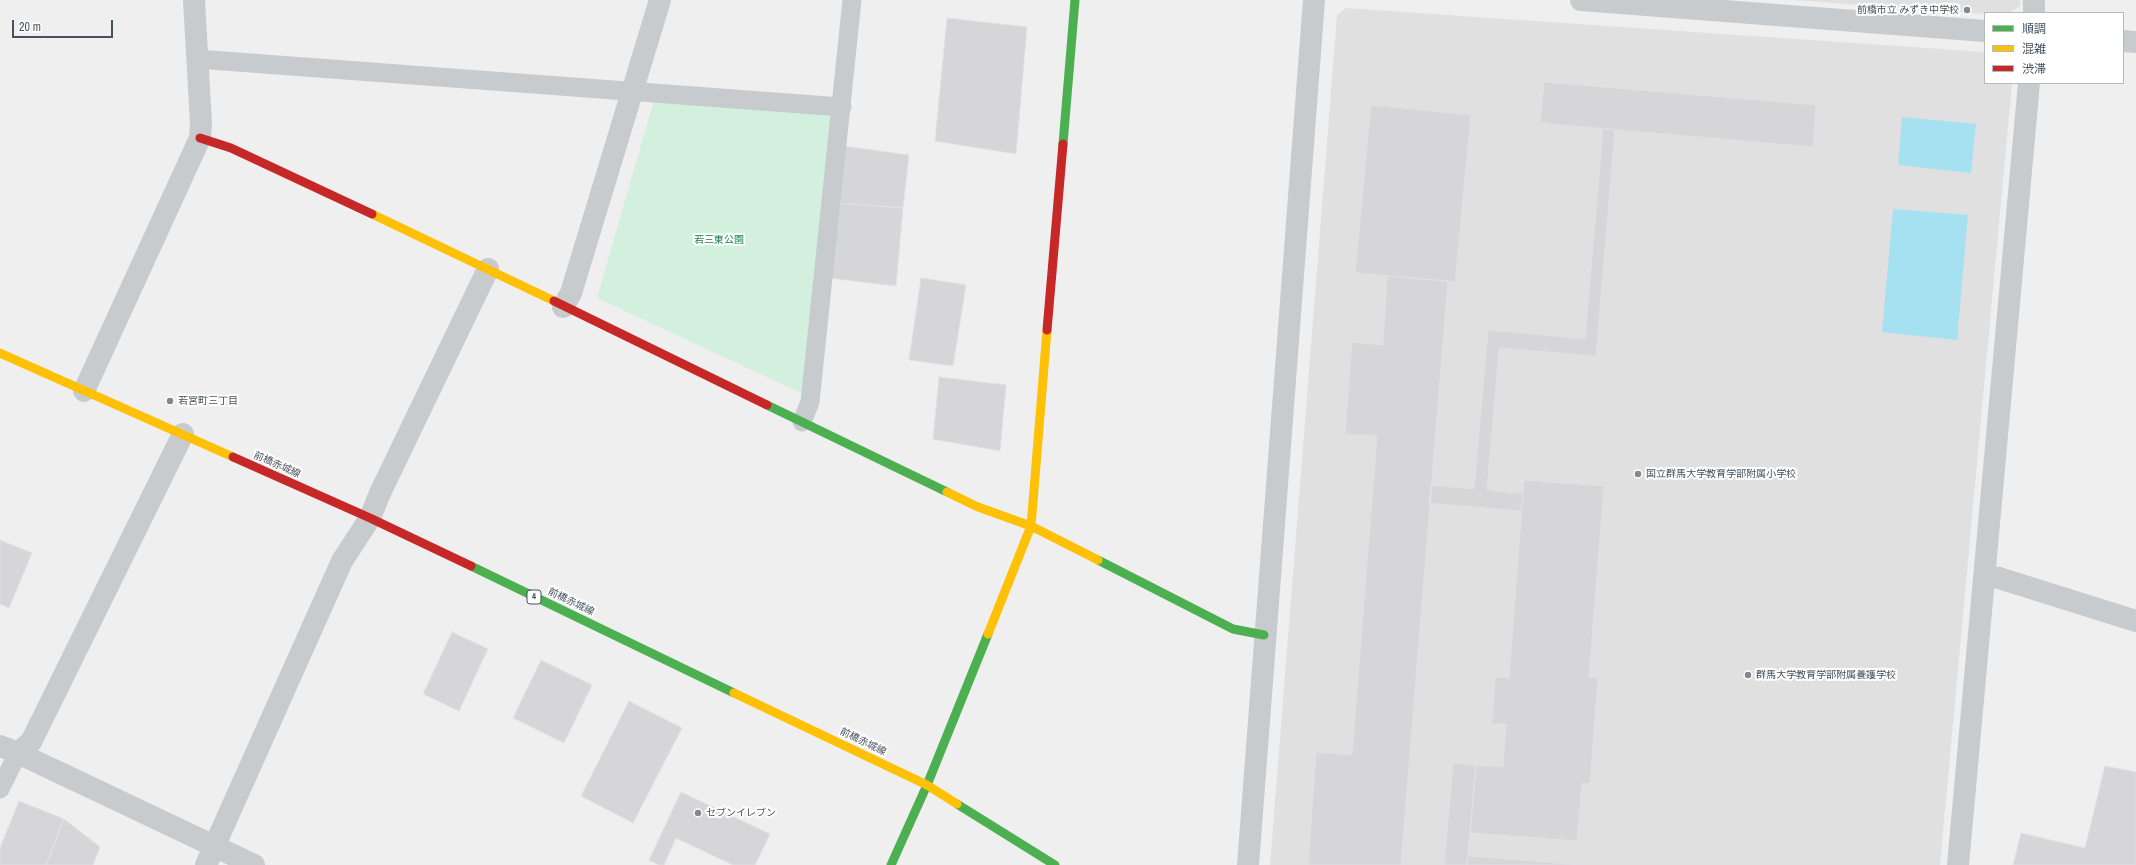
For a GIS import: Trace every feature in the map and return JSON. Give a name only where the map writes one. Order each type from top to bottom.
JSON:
[{"type":"street","points":[[84,392],[200,138],[201,123],[194,0]]},
{"type":"street","points":[[563,306],[571,294],[660,0]]},
{"type":"street","points":[[890,865],[927,785],[1031,526],[1075,0]]},
{"type":"street","points":[[1248,865],[1264,635],[1314,0]]},
{"type":"street","points":[[1581,0],[1984,31]]},
{"type":"street","points":[[2034,0],[2034,12]]},
{"type":"street","points":[[2124,41],[2136,42]]},
{"type":"street","points":[[1958,865],[2029,84]]},
{"type":"street","points":[[200,138],[231,148],[488,269],[978,506],[1031,526],[1233,629],[1252,634],[1264,635]]},
{"type":"street","points":[[210,856],[342,561],[370,518],[380,493],[488,269]]},
{"type":"street","name":"前橋赤城線","points":[[0,353],[84,392],[183,434],[370,518],[927,785],[1055,865]]},
{"type":"street","points":[[9,750],[31,742],[183,434]]},
{"type":"street","points":[[1985,576],[1999,578],[2136,621]]},
{"type":"street","points":[[9,750],[210,856],[254,865]]},
{"type":"lane","points":[[802,422],[810,402],[852,0]]},
{"type":"lane","points":[[197,58],[842,107]]},
{"type":"lane","points":[[0,789],[9,750]]},
{"type":"shaded area","name":"前橋市立 みずき中学校","points":[[1792,0],[2020,0],[2020,6],[2011,12],[1984,12],[1984,14]]},
{"type":"shaded area","name":"国立群馬大学教育学部附属小学校","points":[[1346,8],[1984,52],[1984,84],[2012,84],[1940,865],[1270,865],[1337,15]]},
{"type":"green space","name":"若三東公園","points":[[654,100],[836,116],[803,394],[597,298]]},
{"type":"water","points":[[1902,117],[1976,124],[1971,173],[1898,165]]},
{"type":"water","points":[[1893,209],[1968,215],[1957,340],[1882,332]]},
{"type":"building","points":[[947,18],[1027,27],[1016,154],[935,141]]},
{"type":"building","points":[[1544,82],[1816,105],[1813,147],[1540,123]]},
{"type":"building","points":[[1371,105],[1471,115],[1455,282],[1355,273]]},
{"type":"building","points":[[1603,128],[1615,130],[1596,356],[1499,348],[1487,490],[1523,494],[1521,511],[1429,503],[1431,485],[1474,489],[1488,330],[1585,339]]},
{"type":"building","points":[[843,146],[909,155],[903,208],[837,203]]},
{"type":"building","points":[[837,203],[903,208],[896,286],[829,278]]},
{"type":"building","points":[[1387,276],[1448,281],[1401,865],[1308,865],[1316,752],[1352,755],[1377,436],[1345,434],[1352,342],[1383,345]]},
{"type":"building","points":[[921,278],[966,285],[953,366],[909,360]]},
{"type":"building","points":[[939,377],[1006,385],[1000,451],[933,439]]},
{"type":"building","points":[[1524,480],[1604,486],[1589,677],[1598,678],[1590,784],[1582,783],[1577,841],[1470,833],[1476,765],[1503,767],[1506,724],[1492,724],[1495,677],[1509,678]]},
{"type":"building","points":[[0,540],[32,553],[9,608],[0,604]]},
{"type":"building","points":[[452,632],[488,649],[459,711],[423,694]]},
{"type":"building","points":[[541,660],[592,685],[564,743],[513,718]]},
{"type":"building","points":[[629,701],[682,728],[633,823],[581,796]]},
{"type":"building","points":[[1453,763],[1476,765],[1467,865],[1444,865]]},
{"type":"building","points":[[2105,766],[2136,772],[2136,865],[2013,865],[2021,833],[2085,848]]},
{"type":"building","name":"セブンイレブン","points":[[681,792],[770,834],[755,865],[733,865],[676,838],[664,865],[659,865],[649,860]]},
{"type":"building","points":[[19,801],[64,819],[46,865],[0,865],[0,848]]},
{"type":"building","points":[[64,819],[100,847],[93,865],[46,865]]},
{"type":"building","points":[[1468,856],[1582,865],[1467,865]]},
{"type":"traffic: fast","points":[[1063,144],[1075,0]]},
{"type":"traffic: fast","points":[[767,405],[947,492]]},
{"type":"traffic: fast","points":[[1098,560],[1233,629],[1264,635]]},
{"type":"traffic: fast","points":[[471,566],[734,693]]},
{"type":"traffic: fast","points":[[891,865],[927,785],[988,634]]},
{"type":"traffic: fast","points":[[957,804],[1055,865]]},
{"type":"traffic: slow","points":[[372,214],[554,301]]},
{"type":"traffic: slow","points":[[988,634],[1031,526],[1047,330]]},
{"type":"traffic: slow","points":[[0,353],[233,457]]},
{"type":"traffic: slow","points":[[947,492],[978,507],[1031,526],[1098,560]]},
{"type":"traffic: slow","points":[[734,693],[927,785],[957,804]]},
{"type":"traffic: jam","points":[[200,138],[231,148],[372,214]]},
{"type":"traffic: jam","points":[[1047,330],[1063,144]]},
{"type":"traffic: jam","points":[[554,301],[767,405]]},
{"type":"traffic: jam","points":[[233,457],[370,518],[471,566]]},
{"type":"place","name":"前橋市立 みずき中学校","points":[[1967,10]]},
{"type":"place","name":"若宮町三丁目","points":[[170,401]]},
{"type":"place","name":"国立群馬大学教育学部附属小学校","points":[[1638,474]]},
{"type":"place","name":"群馬大学教育学部附属養護学校","points":[[1748,675]]},
{"type":"place","name":"セブンイレブン","points":[[698,813]]}]
